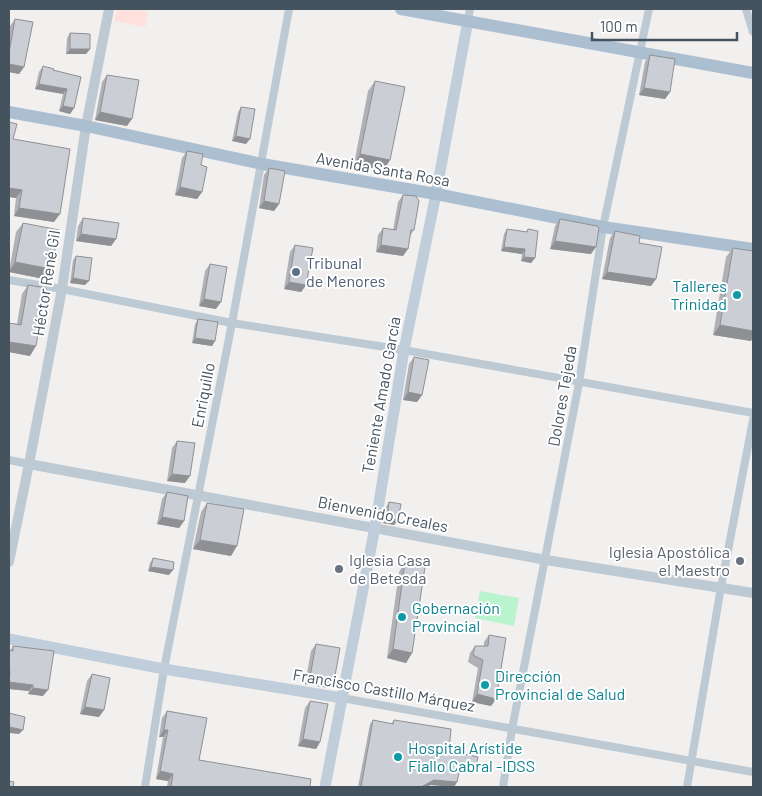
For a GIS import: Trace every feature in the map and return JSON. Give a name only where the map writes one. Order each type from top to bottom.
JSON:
[{"type":"main road","points":[[401,9],[469,14],[641,53],[753,73]]},
{"type":"main road","name":"Teniente Amado García","points":[[325,787],[375,527],[404,350],[436,194],[469,14]]},
{"type":"main road","name":"Avenida Santa Rosa","points":[[9,112],[86,126],[262,164],[436,194],[603,226],[753,249]]},
{"type":"main road","name":"Francisco Castillo Márquez","points":[[9,638],[164,668],[342,698]]},
{"type":"street","name":"Héctor René Gil","points":[[9,562],[62,289],[86,126],[109,9]]},
{"type":"street","name":"Enriquillo","points":[[145,787],[164,668],[232,323],[289,9]]},
{"type":"street","name":"Dolores Tejeda","points":[[502,787],[579,382],[603,226],[649,9]]},
{"type":"street","points":[[746,9],[753,32]]},
{"type":"street","points":[[9,280],[232,323],[404,350],[753,413]]},
{"type":"street","points":[[687,787],[721,587],[753,420]]},
{"type":"street","name":"Bienvenido Creales","points":[[9,460],[546,560],[753,593]]},
{"type":"street","name":"Francisco Castillo Márquez","points":[[342,698],[753,772]]},
{"type":"shaded area","points":[[117,9],[148,12],[145,27],[114,21]]},
{"type":"green space","points":[[480,591],[519,598],[514,626],[475,618]]},
{"type":"building","points":[[15,19],[33,22],[24,67],[9,64]]},
{"type":"building","points":[[70,33],[90,34],[90,49],[70,49]]},
{"type":"building","points":[[650,55],[675,59],[670,92],[644,88]]},
{"type":"building","points":[[43,66],[81,77],[74,108],[63,106],[67,89],[39,84]]},
{"type":"building","points":[[107,75],[139,80],[132,119],[100,112]]},
{"type":"building","points":[[375,81],[405,87],[390,160],[360,154]]},
{"type":"building","points":[[241,107],[255,109],[250,139],[236,136]]},
{"type":"building","points":[[9,122],[17,124],[13,139],[70,149],[60,214],[19,208],[22,190],[9,188]]},
{"type":"building","points":[[187,151],[203,154],[201,165],[207,167],[202,192],[180,187]]},
{"type":"building","points":[[269,168],[285,171],[279,204],[264,201]]},
{"type":"building","points":[[403,195],[416,196],[419,201],[414,230],[411,230],[408,249],[381,245],[383,228],[396,230]]},
{"type":"building","points":[[83,218],[119,223],[116,239],[81,234]]},
{"type":"building","points":[[560,219],[597,226],[599,228],[596,247],[555,241]]},
{"type":"building","points":[[23,223],[59,230],[51,269],[15,262]]},
{"type":"building","points":[[507,229],[527,232],[528,229],[538,231],[535,258],[524,257],[525,249],[504,247]]},
{"type":"building","points":[[615,231],[640,236],[639,243],[662,247],[656,279],[607,272]]},
{"type":"building","name":"Tribunal de Menores","points":[[295,245],[313,248],[306,285],[289,282]]},
{"type":"building","name":"Talleres Trinidad","points":[[733,248],[753,251],[753,331],[720,325]]},
{"type":"building","points":[[76,256],[92,258],[89,281],[73,278]]},
{"type":"building","points":[[210,264],[227,267],[221,302],[204,299]]},
{"type":"building","points":[[28,285],[46,288],[36,346],[9,342],[9,323],[21,325]]},
{"type":"building","points":[[198,319],[218,322],[215,341],[195,338]]},
{"type":"building","points":[[414,357],[429,360],[422,395],[408,392]]},
{"type":"building","points":[[177,441],[195,443],[190,476],[172,474]]},
{"type":"building","points":[[167,492],[188,496],[184,521],[162,517]]},
{"type":"building","points":[[389,502],[401,504],[398,520],[387,518]]},
{"type":"building","points":[[207,503],[244,509],[237,546],[200,540]]},
{"type":"building","points":[[153,558],[174,562],[173,570],[151,567]]},
{"type":"building","name":"Gobernación Provincial","points":[[405,562],[425,567],[412,653],[393,649]]},
{"type":"building","name":"Dirección Provincial de Salud","points":[[489,635],[506,638],[496,699],[477,694],[483,660],[473,655],[475,646],[488,646]]},
{"type":"building","points":[[316,644],[340,648],[334,681],[310,677]]},
{"type":"building","points":[[13,646],[54,651],[48,690],[33,688],[33,685],[9,682],[9,650],[13,651]]},
{"type":"building","points":[[92,674],[110,678],[104,710],[85,707]]},
{"type":"building","points":[[310,701],[328,704],[320,742],[303,739]]},
{"type":"building","points":[[167,711],[207,718],[199,760],[311,779],[310,787],[171,787],[173,774],[160,771],[168,730],[164,730]]},
{"type":"building","points":[[9,713],[25,717],[23,730],[10,727],[9,729]]},
{"type":"building","name":"Hospital Arístide Fiallo Cabral -IDSS","points":[[373,720],[393,724],[394,720],[451,729],[449,751],[478,757],[475,770],[460,768],[457,782],[434,780],[421,787],[361,787]]},
{"type":"building","points":[[9,781],[14,782],[13,787],[9,787]]},
{"type":"place","name":"Tribunal de Menores","points":[[296,272]]},
{"type":"place","name":"Talleres Trinidad","points":[[737,295]]},
{"type":"place","name":"Iglesia Apostólica el Maestro","points":[[740,561]]},
{"type":"place","name":"Iglesia Casa de Betesda","points":[[339,569]]},
{"type":"place","name":"Gobernación Provincial","points":[[402,617]]},
{"type":"place","name":"Dirección Provincial de Salud","points":[[485,685]]},
{"type":"place","name":"Hospital Arístide Fiallo Cabral -IDSS","points":[[398,757]]}]
